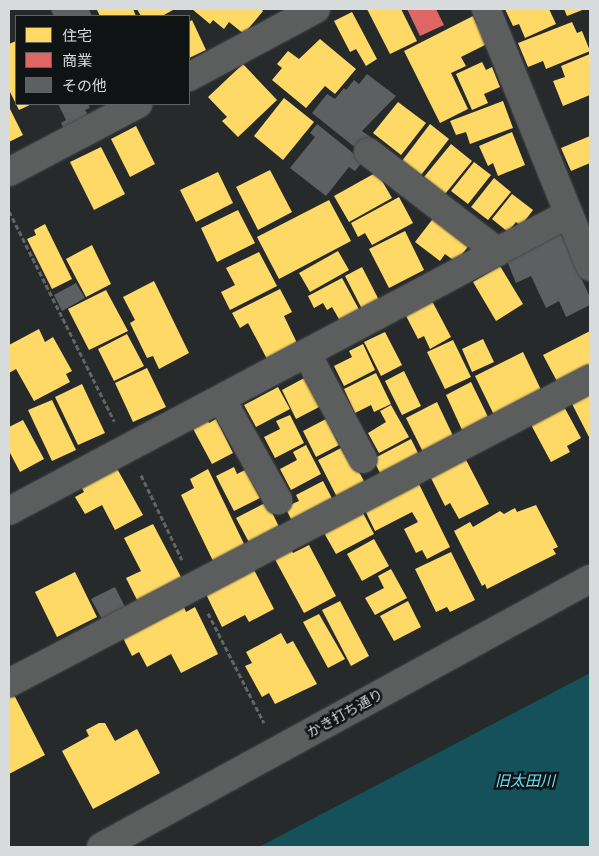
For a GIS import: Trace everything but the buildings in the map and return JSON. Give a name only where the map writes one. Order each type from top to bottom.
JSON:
[{"type":"street","points":[[486,9],[590,267]]},
{"type":"street","points":[[190,75],[299,12]]},
{"type":"street","points":[[9,172],[136,105]]},
{"type":"street","points":[[368,152],[498,252]]},
{"type":"street","points":[[9,511],[129,450],[568,214]]},
{"type":"street","points":[[307,354],[363,459]]},
{"type":"street","points":[[9,683],[590,379]]},
{"type":"street","points":[[222,400],[278,500]]},
{"type":"street","name":"かき打ち通り","points":[[101,847],[590,579]]},
{"type":"path","points":[[9,211],[277,750]]},
{"type":"water","name":"旧太田川","points":[[590,673],[590,847],[259,847]]}]
